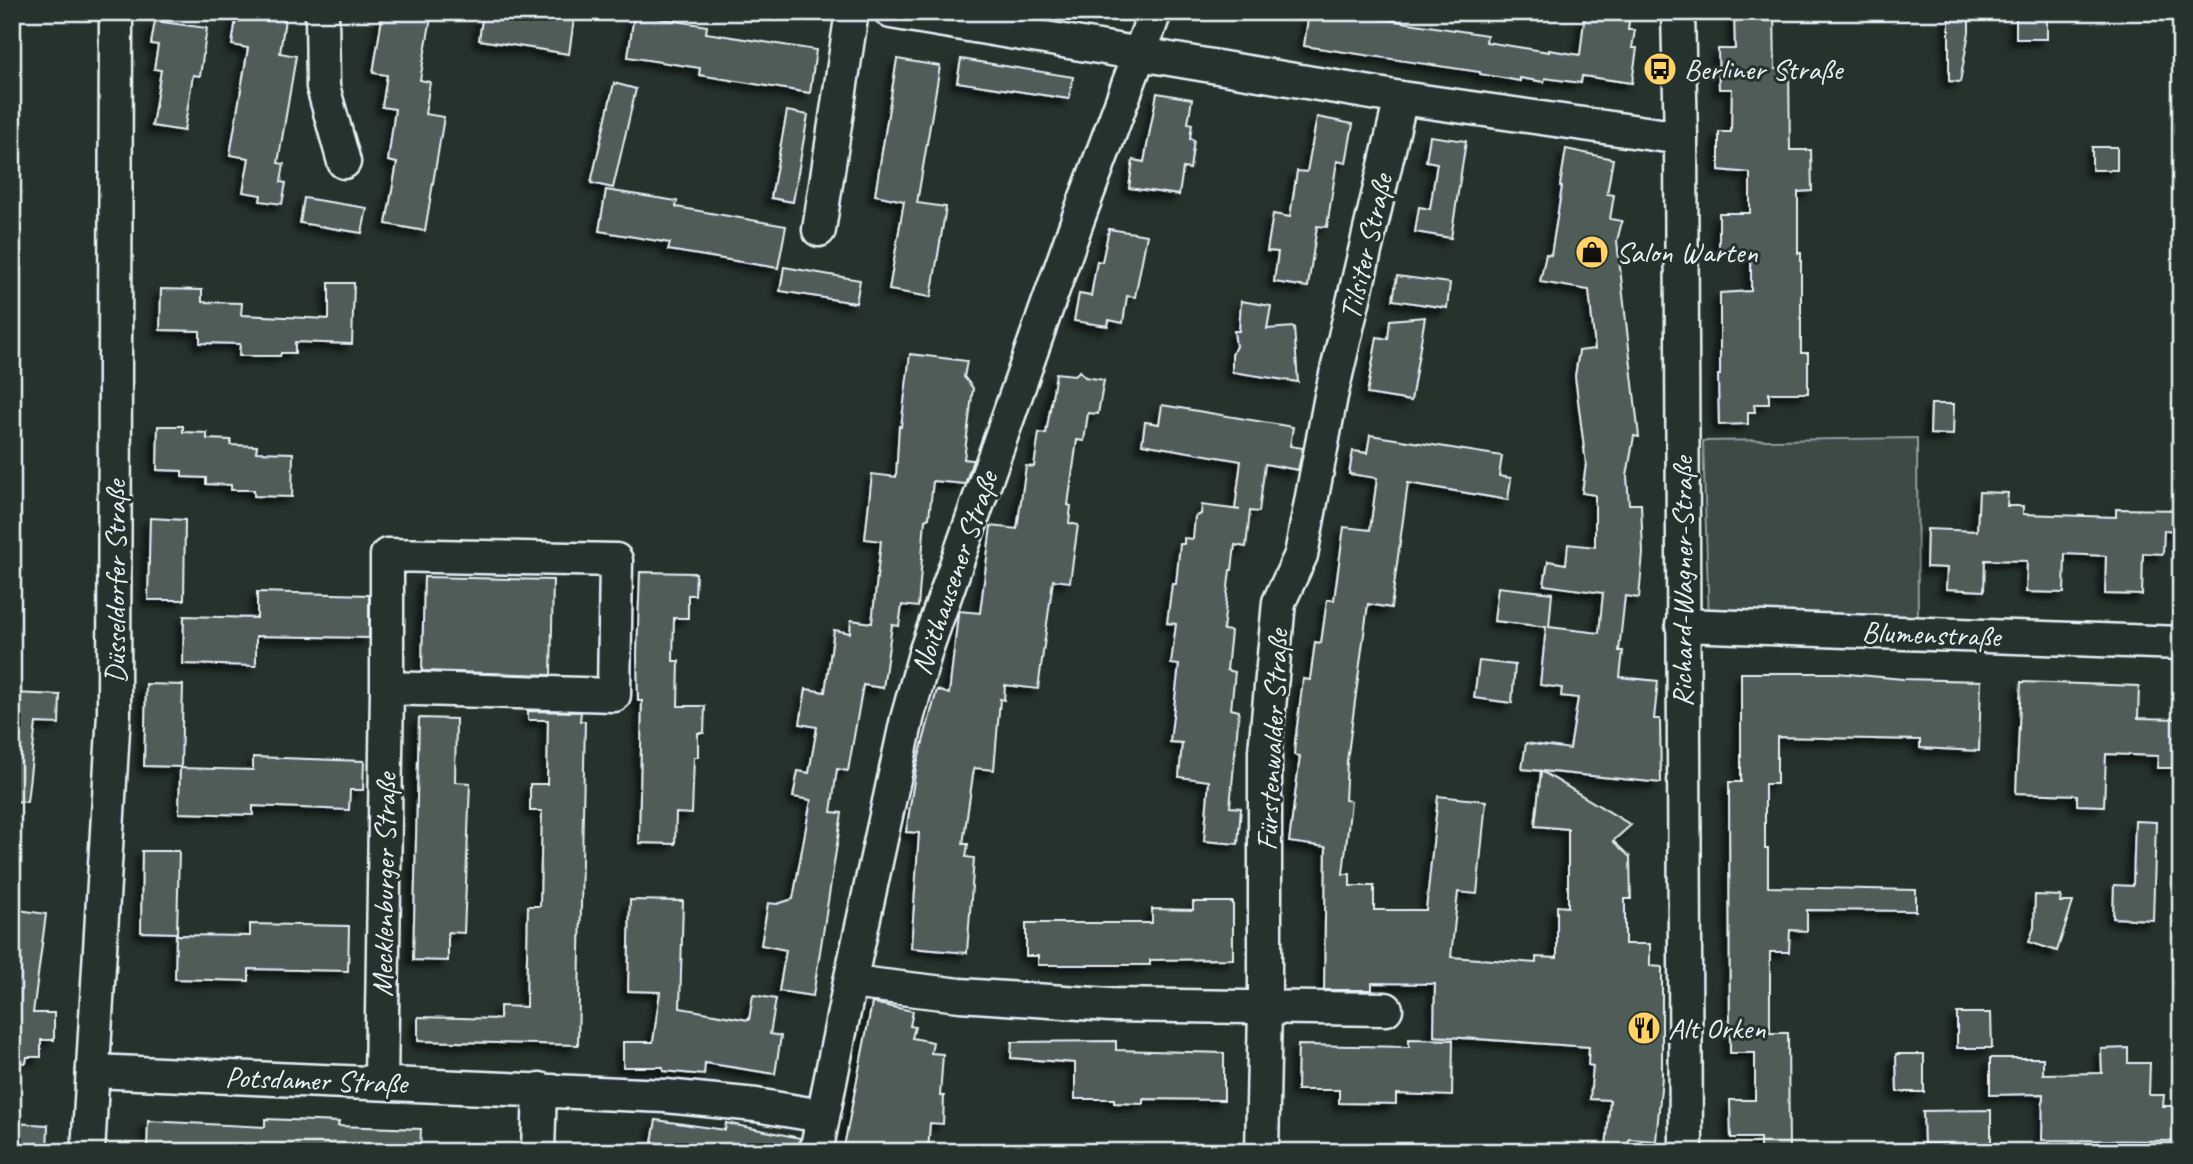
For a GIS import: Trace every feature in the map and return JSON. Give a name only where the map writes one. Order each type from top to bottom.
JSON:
[{"type":"street","name":"Düsseldorfer Straße","points":[[88,1152],[114,713],[116,12]]},
{"type":"street","points":[[322,12],[323,87],[344,162]]},
{"type":"street","points":[[819,230],[852,12]]},
{"type":"street","points":[[891,12],[1401,98],[1681,138]]},
{"type":"street","name":"Noithausener Straße","points":[[816,1152],[907,719],[926,650],[1078,219],[1155,12]]},
{"type":"street","name":"Richard-Wagner-Straße","points":[[1678,12],[1681,138],[1686,1152]]},
{"type":"street","name":"Tilsiter Straße","points":[[1331,396],[1401,98]]},
{"type":"street","name":"Fürstenwalder Straße","points":[[1262,1152],[1265,751],[1279,602],[1301,555],[1331,396]]},
{"type":"street","name":"Mecklenburger Straße","points":[[381,1083],[387,555],[616,560],[614,695],[387,688]]},
{"type":"street","name":"Blumenstraße","points":[[1682,625],[2181,643]]},
{"type":"street","points":[[850,982],[1110,1005],[1386,1009]]},
{"type":"street","name":"Potsdamer Straße","points":[[93,1071],[540,1089],[701,1099],[822,1116]]},
{"type":"street","points":[[538,1152],[540,1089]]},
{"type":"shaded area","points":[[1917,438],[1918,625],[1709,620],[1703,441]]},
{"type":"building","points":[[237,12],[286,12],[280,53],[296,56],[278,163],[284,164],[281,182],[286,183],[282,204],[260,201],[261,195],[243,192],[249,158],[230,155],[248,48],[232,45]]},
{"type":"building","points":[[383,12],[432,12],[420,80],[430,82],[425,114],[444,117],[425,231],[386,224],[397,163],[388,161],[395,109],[382,107],[387,75],[373,73]]},
{"type":"building","points":[[483,12],[575,12],[569,54],[479,40]]},
{"type":"building","points":[[1309,12],[1337,12],[1487,35],[1486,42],[1580,55],[1585,12],[1630,12],[1628,30],[1635,30],[1632,48],[1637,48],[1632,83],[1582,76],[1581,83],[1545,78],[1544,82],[1520,78],[1520,81],[1480,72],[1304,46]]},
{"type":"building","points":[[1734,12],[1774,12],[1775,69],[1789,69],[1790,150],[1811,150],[1812,191],[1798,192],[1801,353],[1808,353],[1808,393],[1769,393],[1769,404],[1754,404],[1755,412],[1748,412],[1748,424],[1719,425],[1720,293],[1751,291],[1751,250],[1719,251],[1719,213],[1750,213],[1750,173],[1719,170],[1719,132],[1731,132],[1732,89],[1719,89],[1718,49],[1735,49]]},
{"type":"building","points":[[1949,12],[1969,12],[1969,32],[1960,82],[1949,81]]},
{"type":"building","points":[[2016,12],[2047,12],[2047,39],[2016,39]]},
{"type":"building","points":[[634,14],[707,26],[706,33],[816,50],[810,93],[699,75],[700,68],[628,57]]},
{"type":"building","points":[[155,21],[207,28],[200,76],[193,75],[184,131],[152,126],[161,70],[154,69],[158,45],[151,44]]},
{"type":"building","points":[[897,59],[940,66],[917,203],[946,207],[931,297],[889,290],[904,201],[875,195]]},
{"type":"building","points":[[961,59],[1073,77],[1069,99],[957,82]]},
{"type":"building","points":[[614,83],[636,89],[613,188],[591,183]]},
{"type":"building","points":[[1157,93],[1192,99],[1188,123],[1192,124],[1190,139],[1194,140],[1190,169],[1183,168],[1179,195],[1129,188],[1133,160],[1144,162]]},
{"type":"building","points":[[787,111],[808,115],[793,202],[771,198]]},
{"type":"building","points":[[1317,117],[1353,124],[1346,163],[1337,161],[1327,227],[1317,226],[1308,287],[1274,282],[1278,252],[1267,251],[1273,214],[1290,217],[1297,171],[1307,172]]},
{"type":"building","points":[[1430,136],[1466,141],[1451,238],[1415,232],[1419,207],[1430,209],[1437,163],[1426,161]]},
{"type":"building","points":[[2092,147],[2117,147],[2117,170],[2092,170]]},
{"type":"building","points":[[1566,149],[1613,159],[1607,194],[1614,195],[1610,219],[1622,221],[1617,241],[1639,437],[1634,436],[1627,476],[1629,504],[1641,504],[1643,553],[1639,598],[1625,596],[1619,651],[1623,651],[1620,677],[1658,681],[1654,719],[1660,719],[1661,783],[1522,769],[1526,743],[1570,749],[1578,698],[1561,696],[1562,688],[1540,685],[1546,627],[1494,621],[1498,587],[1552,593],[1549,627],[1599,633],[1603,593],[1544,585],[1548,561],[1566,564],[1568,544],[1595,547],[1595,495],[1582,493],[1586,464],[1575,376],[1579,351],[1595,349],[1589,290],[1540,282],[1546,254],[1551,255]]},
{"type":"building","points":[[606,190],[677,201],[676,207],[786,226],[778,268],[668,250],[670,243],[599,231]]},
{"type":"building","points":[[304,198],[367,208],[362,233],[300,223]]},
{"type":"building","points":[[1109,229],[1147,235],[1135,297],[1127,296],[1123,323],[1109,320],[1108,326],[1074,321],[1079,294],[1091,296],[1097,261],[1102,262]]},
{"type":"building","points":[[784,267],[860,280],[856,303],[780,291]]},
{"type":"building","points":[[1397,276],[1450,283],[1447,308],[1393,300]]},
{"type":"building","points":[[329,283],[354,283],[352,344],[295,342],[295,353],[281,353],[280,356],[239,356],[240,344],[200,343],[200,331],[160,330],[161,289],[202,290],[202,302],[242,303],[241,315],[329,319]]},
{"type":"building","points":[[1241,301],[1271,306],[1267,329],[1294,327],[1298,382],[1232,372],[1232,355],[1236,346],[1234,331],[1239,331]]},
{"type":"building","points":[[1425,317],[1411,401],[1367,394],[1377,337],[1388,339],[1390,320]]},
{"type":"building","points":[[910,354],[967,361],[964,377],[973,388],[964,459],[973,460],[965,484],[933,481],[929,518],[925,520],[918,607],[902,605],[899,626],[892,625],[883,688],[863,685],[848,771],[837,769],[831,812],[842,813],[813,996],[779,991],[786,950],[761,945],[768,903],[777,904],[793,899],[811,800],[793,797],[798,771],[809,773],[817,727],[800,724],[806,689],[825,692],[834,630],[850,633],[851,620],[872,623],[881,541],[865,539],[872,474],[896,477],[899,426],[901,427]]},
{"type":"building","points":[[1080,371],[1085,377],[1104,380],[1098,414],[1088,413],[1084,441],[1077,440],[1068,505],[1071,506],[1069,523],[1078,525],[1070,582],[1053,580],[1038,689],[1005,685],[1004,700],[1000,699],[994,770],[974,768],[963,844],[968,844],[966,857],[974,858],[967,953],[911,948],[919,833],[906,832],[916,768],[937,690],[949,694],[959,611],[980,613],[991,526],[1017,529],[1026,466],[1034,467],[1039,433],[1046,434],[1056,373],[1075,375]]},
{"type":"building","points":[[1931,404],[1954,404],[1953,435],[1930,434]]},
{"type":"building","points":[[1162,405],[1293,427],[1290,446],[1303,448],[1298,470],[1265,464],[1259,512],[1250,511],[1246,547],[1235,545],[1230,570],[1223,630],[1231,631],[1227,670],[1235,672],[1231,709],[1239,711],[1230,807],[1241,808],[1238,844],[1204,841],[1209,781],[1179,777],[1182,743],[1170,742],[1179,665],[1171,664],[1176,624],[1167,623],[1172,584],[1176,584],[1180,544],[1184,544],[1184,538],[1193,539],[1195,517],[1201,514],[1202,505],[1240,510],[1235,509],[1241,461],[1142,444],[1145,422],[1159,424]]},
{"type":"building","points":[[158,426],[183,426],[183,432],[207,433],[207,439],[231,440],[231,445],[257,446],[256,452],[293,453],[292,497],[254,496],[254,490],[231,490],[231,485],[206,484],[206,478],[182,477],[182,471],[157,470]]},
{"type":"building","points":[[1370,435],[1502,456],[1499,476],[1511,478],[1508,500],[1408,483],[1391,608],[1368,604],[1347,761],[1345,800],[1351,801],[1343,874],[1350,874],[1350,886],[1374,886],[1374,910],[1426,910],[1438,796],[1486,801],[1477,894],[1458,892],[1451,957],[1536,963],[1536,957],[1557,958],[1557,906],[1568,907],[1568,829],[1535,826],[1541,771],[1631,825],[1613,841],[1630,857],[1631,899],[1625,899],[1625,944],[1650,944],[1650,966],[1662,967],[1662,1077],[1656,1141],[1629,1139],[1628,1151],[1606,1149],[1610,1100],[1590,1099],[1593,1066],[1588,1065],[1589,1047],[1434,1036],[1435,984],[1372,983],[1372,990],[1324,990],[1326,847],[1289,842],[1300,756],[1294,755],[1295,742],[1303,679],[1310,680],[1315,642],[1321,643],[1327,600],[1334,600],[1344,527],[1370,530],[1377,478],[1349,474],[1353,451],[1367,453]]},
{"type":"building","points":[[1979,492],[2008,493],[2007,506],[2023,506],[2023,514],[2116,517],[2116,509],[2179,510],[2178,531],[2164,530],[2163,554],[2143,553],[2142,595],[2105,594],[2106,556],[2065,554],[2064,593],[2026,592],[2027,561],[1985,560],[1984,591],[1946,589],[1947,568],[1926,567],[1927,529],[1977,531]]},
{"type":"building","points":[[150,518],[185,520],[184,600],[148,600]]},
{"type":"building","points":[[640,572],[696,573],[695,595],[688,595],[688,618],[674,618],[673,661],[679,661],[678,706],[705,706],[704,733],[698,733],[698,757],[694,757],[692,814],[676,813],[675,844],[639,843],[642,701],[638,701],[637,655]]},
{"type":"building","points":[[424,577],[553,580],[551,675],[422,671]]},
{"type":"building","points":[[257,592],[369,595],[369,638],[256,636],[256,666],[183,664],[184,616],[257,618]]},
{"type":"building","points":[[1479,661],[1515,665],[1512,703],[1474,698]]},
{"type":"building","points":[[1741,673],[1837,673],[1903,679],[1981,681],[1979,751],[1920,748],[1920,740],[1777,737],[1777,784],[1765,784],[1768,887],[1916,890],[1916,911],[1807,910],[1807,931],[1790,930],[1789,952],[1770,952],[1770,1033],[1788,1033],[1789,1152],[1760,1152],[1760,1138],[1731,1138],[1730,1100],[1755,1100],[1755,1053],[1730,1053],[1729,782],[1741,782]]},
{"type":"building","points":[[2021,682],[2139,686],[2138,718],[2181,719],[2181,768],[2157,768],[2158,756],[2106,754],[2104,806],[2077,805],[2077,795],[2016,793]]},
{"type":"building","points":[[146,684],[183,685],[181,767],[144,766]]},
{"type":"building","points":[[12,693],[60,695],[59,724],[36,723],[27,802],[12,801]]},
{"type":"building","points":[[528,711],[581,712],[580,721],[585,721],[578,1045],[418,1041],[418,1017],[500,1019],[500,1006],[526,1007],[528,906],[540,906],[542,811],[530,811],[530,784],[547,784],[548,720],[528,720]]},
{"type":"building","points":[[419,718],[456,719],[455,782],[470,783],[464,933],[448,932],[448,961],[413,960]]},
{"type":"building","points":[[253,757],[364,761],[363,790],[350,790],[349,810],[253,806],[253,815],[179,813],[180,768],[253,770]]},
{"type":"building","points":[[2135,821],[2156,822],[2153,920],[2113,918],[2114,885],[2133,886]]},
{"type":"building","points":[[142,851],[179,851],[177,933],[141,932]]},
{"type":"building","points":[[2035,895],[2061,896],[2060,902],[2073,902],[2057,951],[2029,942],[2034,928]]},
{"type":"building","points":[[630,900],[683,901],[680,1008],[749,1020],[753,995],[776,999],[770,1034],[781,1036],[775,1074],[705,1063],[704,1075],[663,1071],[663,1067],[623,1067],[623,1042],[653,1042],[660,992],[628,991]]},
{"type":"building","points":[[1193,902],[1233,902],[1233,959],[1150,960],[1150,965],[1038,965],[1038,956],[1026,956],[1026,923],[1152,923],[1152,909],[1193,910]]},
{"type":"building","points":[[12,909],[46,914],[33,1013],[54,1013],[54,1040],[41,1040],[41,1057],[27,1057],[26,1063],[12,1062]]},
{"type":"building","points":[[250,924],[349,926],[348,971],[249,969],[249,981],[175,979],[176,935],[250,936]]},
{"type":"building","points":[[872,1003],[913,1011],[910,1026],[915,1027],[912,1038],[933,1042],[931,1053],[943,1054],[940,1096],[944,1096],[943,1124],[930,1123],[928,1152],[843,1152]]},
{"type":"building","points":[[1957,1013],[1991,1013],[1992,1048],[1957,1048]]},
{"type":"building","points":[[1409,1039],[1453,1040],[1452,1096],[1396,1094],[1396,1104],[1339,1103],[1339,1090],[1297,1090],[1298,1045],[1409,1047]]},
{"type":"building","points":[[1116,1041],[1116,1050],[1224,1053],[1224,1100],[1143,1099],[1143,1104],[1114,1103],[1114,1099],[1075,1099],[1075,1063],[1011,1058],[1012,1042]]},
{"type":"building","points":[[2128,1048],[2128,1063],[2150,1063],[2149,1095],[2164,1095],[2163,1106],[2181,1106],[2181,1141],[2042,1140],[2043,1094],[1990,1095],[1990,1058],[2043,1058],[2043,1074],[2102,1073],[2101,1049]]},
{"type":"building","points":[[1896,1054],[1924,1054],[1924,1092],[1897,1092]]},
{"type":"building","points":[[1991,1110],[1991,1144],[1924,1144],[1923,1111]]},
{"type":"building","points":[[265,1119],[339,1122],[338,1126],[421,1129],[420,1152],[147,1152],[148,1121],[265,1127]]},
{"type":"building","points":[[656,1120],[725,1130],[726,1123],[800,1138],[798,1152],[715,1152],[652,1142]]},
{"type":"building","points":[[12,1123],[48,1125],[47,1152],[12,1152]]},
{"type":"place","name":"Berliner Straße","points":[[1660,69]]},
{"type":"place","name":"Salon Warten","points":[[1592,252]]},
{"type":"place","name":"Alt Orken","points":[[1644,1028]]}]
